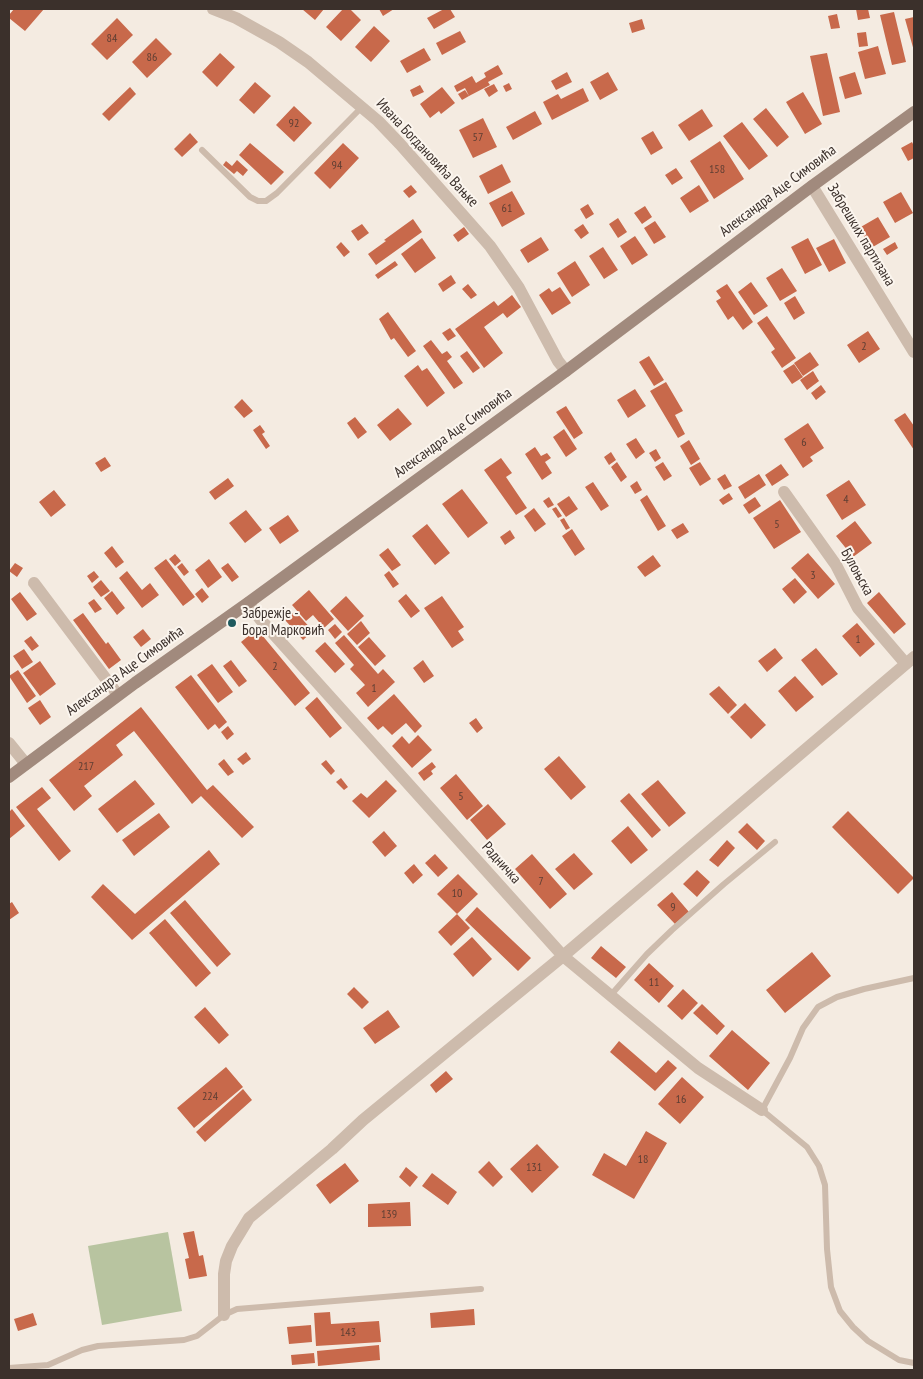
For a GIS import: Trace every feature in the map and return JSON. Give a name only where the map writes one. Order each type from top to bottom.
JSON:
[{"type":"street","name":"Ивана Богдановића Вањке","points":[[213,9],[236,18],[279,42],[308,62],[362,107],[409,153],[490,246],[519,288],[558,361],[566,371]]},
{"type":"street","name":"Александра Аце Симовића","points":[[9,777],[118,695],[248,603],[566,371],[812,186],[914,112]]},
{"type":"street","name":"Забрешких партизана","points":[[812,186],[914,352]]},
{"type":"street","name":"Булоњска","points":[[784,492],[836,565],[858,608],[910,661]]},
{"type":"street","points":[[34,583],[118,695]]},
{"type":"street","name":"Радничка","points":[[248,603],[261,620],[563,956],[698,1068],[762,1110]]},
{"type":"street","points":[[224,1315],[224,1274],[226,1261],[232,1246],[249,1218],[332,1149],[363,1120],[563,956],[910,661]]},
{"type":"street","points":[[9,743],[26,764]]},
{"type":"lane","points":[[202,150],[250,198],[266,201],[277,193],[362,107]]},
{"type":"lane","points":[[610,996],[647,954],[666,936],[724,884],[775,842]]},
{"type":"lane","points":[[914,978],[837,997],[818,1008],[802,1028],[790,1058],[762,1110],[807,1147],[819,1166],[825,1185],[827,1250],[831,1287],[840,1311],[868,1341],[899,1360],[914,1363]]},
{"type":"lane","points":[[9,1368],[48,1365],[82,1350],[98,1346],[184,1340],[197,1336],[224,1315],[237,1310],[481,1289]]},
{"type":"green space","points":[[168,1232],[182,1311],[102,1325],[88,1246]]},
{"type":"building","points":[[14,9],[44,9],[25,31],[9,18]]},
{"type":"building","points":[[302,9],[324,9],[315,20]]},
{"type":"building","points":[[343,9],[350,9],[361,20],[341,41],[326,27]]},
{"type":"building","points":[[379,9],[394,9],[383,16]]},
{"type":"building","points":[[444,9],[450,9],[455,17],[434,29],[427,18]]},
{"type":"building","points":[[856,9],[868,9],[870,18],[858,20]]},
{"type":"building","points":[[894,12],[906,62],[892,65],[880,15]]},
{"type":"building","points":[[837,14],[840,28],[831,29],[828,16]]},
{"type":"building","points":[[914,17],[914,51],[905,19]]},
{"type":"building","points":[[117,18],[133,35],[107,60],[91,44]]},
{"type":"building","points":[[642,19],[645,29],[632,33],[629,23]]},
{"type":"building","points":[[374,26],[390,41],[371,62],[355,47]]},
{"type":"building","points":[[460,31],[466,42],[442,55],[436,43]]},
{"type":"building","points":[[866,32],[868,46],[859,47],[857,33]]},
{"type":"building","points":[[156,38],[172,54],[147,78],[132,62]]},
{"type":"building","points":[[878,46],[886,74],[865,79],[858,52]]},
{"type":"building","points":[[424,48],[431,60],[407,73],[400,61]]},
{"type":"building","points":[[220,53],[235,67],[217,87],[202,72]]},
{"type":"building","points":[[827,53],[840,112],[823,116],[810,56]]},
{"type":"building","points":[[498,65],[503,74],[488,82],[490,85],[469,96],[465,88],[457,92],[454,86],[472,76],[476,83],[486,77],[484,73]]},
{"type":"building","points":[[567,72],[572,82],[556,90],[551,81]]},
{"type":"building","points":[[608,72],[618,90],[600,100],[590,82]]},
{"type":"building","points":[[855,72],[862,94],[845,99],[839,77]]},
{"type":"building","points":[[255,82],[271,96],[254,114],[239,100]]},
{"type":"building","points":[[509,83],[512,89],[506,92],[503,86]]},
{"type":"building","points":[[494,84],[498,91],[489,97],[484,89]]},
{"type":"building","points":[[420,85],[424,92],[413,97],[410,90]]},
{"type":"building","points":[[130,87],[136,94],[109,121],[102,114]]},
{"type":"building","points":[[442,87],[455,103],[441,114],[439,111],[430,118],[420,104]]},
{"type":"building","points":[[583,88],[589,101],[552,120],[543,102],[558,94],[561,99]]},
{"type":"building","points":[[465,90],[469,96],[462,100],[458,94]]},
{"type":"building","points":[[803,92],[822,124],[805,134],[786,102]]},
{"type":"building","points":[[294,106],[312,123],[294,142],[276,125]]},
{"type":"building","points":[[766,108],[789,137],[777,147],[753,119]]},
{"type":"building","points":[[702,109],[713,126],[689,141],[678,125]]},
{"type":"building","points":[[535,111],[542,124],[513,140],[506,127]]},
{"type":"building","points":[[483,118],[497,147],[473,158],[459,130]]},
{"type":"building","points":[[742,122],[768,156],[749,170],[723,136]]},
{"type":"building","points":[[653,131],[663,148],[651,155],[641,138]]},
{"type":"building","points":[[190,133],[198,142],[182,157],[174,149]]},
{"type":"building","points":[[720,141],[744,179],[714,199],[690,161]]},
{"type":"building","points":[[912,142],[914,158],[908,161],[901,148]]},
{"type":"building","points":[[250,143],[284,172],[271,185],[239,155]]},
{"type":"building","points":[[343,143],[359,158],[330,189],[314,173]]},
{"type":"building","points":[[237,160],[248,170],[243,176],[237,171],[234,174],[223,165],[226,161],[232,166]]},
{"type":"building","points":[[502,164],[511,182],[488,194],[479,176]]},
{"type":"building","points":[[676,168],[683,178],[672,185],[665,175]]},
{"type":"building","points":[[411,185],[417,192],[409,198],[403,191]]},
{"type":"building","points":[[699,185],[709,201],[690,213],[680,198]]},
{"type":"building","points":[[512,191],[525,214],[502,227],[489,203]]},
{"type":"building","points":[[901,192],[913,213],[895,223],[883,202]]},
{"type":"building","points":[[588,204],[594,214],[586,219],[580,209]]},
{"type":"building","points":[[645,206],[652,217],[642,224],[634,213]]},
{"type":"building","points":[[878,217],[890,237],[871,248],[859,228]]},
{"type":"building","points":[[618,218],[627,232],[618,238],[609,224]]},
{"type":"building","points":[[413,219],[422,232],[376,265],[368,254]]},
{"type":"building","points":[[655,221],[666,237],[654,244],[644,228]]},
{"type":"building","points":[[362,224],[369,233],[358,241],[351,231]]},
{"type":"building","points":[[583,224],[589,233],[581,239],[574,230]]},
{"type":"building","points":[[464,227],[469,234],[458,242],[453,235]]},
{"type":"building","points":[[635,236],[648,255],[632,265],[620,246]]},
{"type":"building","points":[[541,237],[549,250],[528,263],[520,250]]},
{"type":"building","points":[[422,238],[436,258],[415,273],[401,254]]},
{"type":"building","points":[[808,238],[822,265],[805,274],[791,247]]},
{"type":"building","points":[[834,239],[846,263],[829,272],[816,248]]},
{"type":"building","points":[[341,242],[350,252],[344,257],[336,247]]},
{"type":"building","points":[[895,242],[898,248],[887,255],[883,249]]},
{"type":"building","points":[[603,247],[618,270],[604,279],[589,256]]},
{"type":"building","points":[[395,261],[398,265],[378,279],[375,275]]},
{"type":"building","points":[[575,261],[590,285],[572,297],[557,273]]},
{"type":"building","points":[[782,268],[797,291],[780,301],[766,278]]},
{"type":"building","points":[[451,275],[456,283],[443,292],[438,284]]},
{"type":"building","points":[[751,282],[768,306],[754,315],[738,292]]},
{"type":"building","points":[[468,284],[477,295],[471,299],[462,289]]},
{"type":"building","points":[[727,284],[753,322],[743,330],[733,316],[728,320],[716,301],[721,298],[716,291]]},
{"type":"building","points":[[560,287],[571,303],[552,315],[539,295],[549,288],[552,292]]},
{"type":"building","points":[[512,295],[521,307],[507,318],[503,313],[484,327],[503,353],[484,368],[455,329],[494,301],[498,306]]},
{"type":"building","points":[[795,296],[805,313],[794,320],[784,303]]},
{"type":"building","points":[[388,312],[416,351],[408,357],[394,338],[391,340],[379,319]]},
{"type":"building","points":[[767,316],[796,358],[782,368],[771,352],[775,349],[757,323]]},
{"type":"building","points":[[450,328],[456,336],[448,341],[442,333]]},
{"type":"building","points":[[868,331],[880,349],[859,363],[847,345]]},
{"type":"building","points":[[431,340],[442,354],[447,351],[452,357],[447,361],[463,383],[454,389],[423,346]]},
{"type":"building","points":[[467,351],[480,368],[473,373],[460,356]]},
{"type":"building","points":[[810,352],[819,365],[803,376],[794,363]]},
{"type":"building","points":[[649,356],[664,380],[654,386],[639,362]]},
{"type":"building","points":[[794,364],[803,377],[792,384],[783,371]]},
{"type":"building","points":[[418,365],[422,371],[427,368],[445,393],[427,407],[404,376]]},
{"type":"building","points":[[813,371],[819,381],[807,390],[800,380]]},
{"type":"building","points":[[666,382],[683,411],[675,415],[685,434],[678,438],[650,391]]},
{"type":"building","points":[[821,385],[826,392],[816,400],[811,393]]},
{"type":"building","points":[[635,389],[646,406],[628,418],[617,400]]},
{"type":"building","points":[[242,399],[253,411],[244,418],[234,407]]},
{"type":"building","points":[[566,406],[583,433],[574,439],[556,412]]},
{"type":"building","points":[[398,408],[412,424],[390,441],[377,425]]},
{"type":"building","points":[[905,413],[914,426],[914,450],[894,420]]},
{"type":"building","points":[[355,417],[367,432],[358,439],[347,423]]},
{"type":"building","points":[[808,423],[824,448],[810,457],[813,461],[803,468],[784,439]]},
{"type":"building","points":[[260,425],[265,432],[262,434],[270,446],[266,449],[253,430]]},
{"type":"building","points":[[564,429],[577,449],[566,457],[553,437]]},
{"type":"building","points":[[636,438],[645,452],[636,459],[626,444]]},
{"type":"building","points":[[689,440],[700,459],[691,465],[680,446]]},
{"type":"building","points":[[535,447],[541,456],[547,453],[551,458],[545,462],[552,473],[542,480],[525,454]]},
{"type":"building","points":[[656,449],[661,458],[655,462],[649,453]]},
{"type":"building","points":[[611,452],[616,460],[609,465],[604,457]]},
{"type":"building","points":[[105,457],[111,466],[101,472],[95,463]]},
{"type":"building","points":[[501,458],[512,473],[506,477],[527,508],[516,515],[484,470]]},
{"type":"building","points":[[617,462],[627,477],[621,482],[611,467]]},
{"type":"building","points":[[663,462],[672,476],[664,481],[655,467]]},
{"type":"building","points":[[700,462],[711,479],[700,486],[689,468]]},
{"type":"building","points":[[781,464],[789,475],[772,486],[765,475]]},
{"type":"building","points":[[725,474],[732,486],[724,490],[717,479]]},
{"type":"building","points":[[759,474],[766,485],[745,499],[738,487]]},
{"type":"building","points":[[228,478],[234,486],[215,500],[209,492]]},
{"type":"building","points":[[849,480],[866,505],[842,520],[826,495]]},
{"type":"building","points":[[637,481],[642,490],[635,494],[630,486]]},
{"type":"building","points":[[593,482],[609,506],[601,511],[585,487]]},
{"type":"building","points":[[462,489],[488,523],[468,538],[442,504]]},
{"type":"building","points":[[54,490],[66,505],[51,517],[39,502]]},
{"type":"building","points":[[729,493],[733,499],[723,505],[719,500]]},
{"type":"building","points":[[647,495],[666,526],[658,531],[640,500]]},
{"type":"building","points":[[569,496],[578,509],[566,517],[557,504]]},
{"type":"building","points":[[549,497],[554,505],[548,508],[543,501]]},
{"type":"building","points":[[755,497],[761,506],[749,514],[743,505]]},
{"type":"building","points":[[780,500],[801,532],[774,549],[753,518]]},
{"type":"building","points":[[556,507],[562,516],[558,518],[552,509]]},
{"type":"building","points":[[534,508],[546,524],[535,532],[524,516]]},
{"type":"building","points":[[246,510],[262,530],[245,543],[229,523]]},
{"type":"building","points":[[288,515],[299,531],[280,544],[269,528]]},
{"type":"building","points":[[564,518],[570,528],[566,530],[560,520]]},
{"type":"building","points":[[855,521],[872,543],[853,557],[836,536]]},
{"type":"building","points":[[683,523],[689,532],[677,539],[671,530]]},
{"type":"building","points":[[427,524],[450,553],[435,565],[412,536]]},
{"type":"building","points":[[572,529],[585,549],[575,556],[562,536]]},
{"type":"building","points":[[510,530],[515,538],[505,545],[500,537]]},
{"type":"building","points":[[112,546],[124,562],[116,568],[104,553]]},
{"type":"building","points":[[388,548],[401,565],[392,571],[379,555]]},
{"type":"building","points":[[808,553],[835,584],[818,599],[791,568]]},
{"type":"building","points":[[175,554],[181,561],[175,566],[169,559]]},
{"type":"building","points":[[653,555],[661,566],[645,577],[637,567]]},
{"type":"building","points":[[166,559],[195,597],[183,606],[154,568]]},
{"type":"building","points":[[209,559],[222,577],[208,588],[195,570]]},
{"type":"building","points":[[15,563],[23,568],[17,577],[9,571]]},
{"type":"building","points":[[182,563],[189,572],[184,576],[177,567]]},
{"type":"building","points":[[228,563],[239,577],[232,582],[221,568]]},
{"type":"building","points":[[94,571],[99,577],[92,583],[87,576]]},
{"type":"building","points":[[127,571],[142,590],[150,583],[159,595],[142,608],[119,578]]},
{"type":"building","points":[[389,571],[399,584],[393,588],[384,575]]},
{"type":"building","points":[[795,578],[807,592],[794,604],[782,589]]},
{"type":"building","points":[[101,580],[110,591],[101,597],[93,587]]},
{"type":"building","points":[[202,588],[209,597],[202,603],[195,594]]},
{"type":"building","points":[[309,590],[334,619],[324,628],[313,615],[306,621],[292,605]]},
{"type":"building","points":[[112,591],[125,608],[117,615],[104,598]]},
{"type":"building","points":[[20,592],[37,614],[27,621],[11,599]]},
{"type":"building","points":[[879,592],[906,624],[894,634],[867,603]]},
{"type":"building","points":[[406,594],[420,611],[411,618],[398,601]]},
{"type":"building","points":[[346,596],[364,616],[348,631],[330,611]]},
{"type":"building","points":[[442,596],[464,627],[458,631],[464,640],[452,648],[424,608]]},
{"type":"building","points":[[94,599],[102,609],[95,613],[88,603]]},
{"type":"building","points":[[295,611],[313,631],[303,640],[285,620]]},
{"type":"building","points":[[83,613],[106,644],[108,642],[121,660],[109,669],[73,620]]},
{"type":"building","points":[[361,621],[370,633],[357,645],[347,634]]},
{"type":"building","points":[[857,623],[875,644],[860,657],[842,636]]},
{"type":"building","points":[[335,624],[342,632],[335,639],[328,630]]},
{"type":"building","points":[[143,629],[151,639],[141,647],[133,637]]},
{"type":"building","points":[[257,629],[310,693],[295,706],[241,642]]},
{"type":"building","points":[[344,635],[378,674],[383,669],[395,682],[368,707],[356,693],[365,685],[350,669],[354,665],[335,643]]},
{"type":"building","points":[[31,636],[39,646],[32,651],[24,641]]},
{"type":"building","points":[[369,637],[386,656],[375,666],[358,647]]},
{"type":"building","points":[[325,642],[345,664],[335,673],[315,651]]},
{"type":"building","points":[[775,648],[783,658],[767,672],[758,661]]},
{"type":"building","points":[[816,648],[838,674],[822,686],[801,660]]},
{"type":"building","points":[[24,649],[33,662],[22,669],[13,656]]},
{"type":"building","points":[[231,660],[247,681],[239,687],[223,666]]},
{"type":"building","points":[[423,660],[434,676],[424,683],[413,668]]},
{"type":"building","points":[[40,661],[56,684],[40,696],[23,673]]},
{"type":"building","points":[[212,664],[233,692],[218,703],[197,675]]},
{"type":"building","points":[[18,670],[36,696],[27,703],[9,676]]},
{"type":"building","points":[[191,675],[227,722],[219,729],[215,724],[208,730],[175,687]]},
{"type":"building","points":[[795,676],[814,697],[796,712],[778,691]]},
{"type":"building","points":[[719,686],[737,705],[728,714],[709,694]]},
{"type":"building","points":[[394,694],[422,726],[415,733],[406,723],[392,735],[383,726],[378,730],[367,718]]},
{"type":"building","points":[[317,697],[342,728],[330,738],[305,708]]},
{"type":"building","points":[[40,700],[51,717],[40,725],[28,708]]},
{"type":"building","points":[[745,703],[766,725],[751,739],[730,717]]},
{"type":"building","points":[[141,707],[207,790],[213,785],[254,827],[242,838],[201,796],[192,804],[134,731],[116,745],[123,755],[84,786],[92,796],[74,811],[49,780]]},
{"type":"building","points":[[476,718],[483,728],[477,733],[469,723]]},
{"type":"building","points":[[228,726],[234,734],[227,740],[221,732]]},
{"type":"building","points":[[418,735],[432,750],[412,768],[392,746],[402,736],[409,744]]},
{"type":"building","points":[[246,752],[251,759],[243,765],[237,759]]},
{"type":"building","points":[[559,756],[586,787],[571,800],[544,769]]},
{"type":"building","points":[[224,759],[234,772],[228,776],[218,764]]},
{"type":"building","points":[[326,760],[335,771],[331,775],[321,764]]},
{"type":"building","points":[[432,762],[436,767],[431,771],[433,774],[424,781],[418,773]]},
{"type":"building","points":[[456,774],[483,806],[467,820],[440,788]]},
{"type":"building","points":[[341,778],[348,787],[344,790],[336,782]]},
{"type":"building","points":[[135,780],[155,804],[117,833],[98,809]]},
{"type":"building","points":[[386,780],[397,791],[369,818],[352,801],[361,793],[367,798]]},
{"type":"building","points":[[658,780],[686,813],[669,827],[641,794]]},
{"type":"building","points":[[42,787],[51,798],[37,809],[71,851],[59,861],[16,807]]},
{"type":"building","points":[[629,793],[661,830],[652,838],[620,801]]},
{"type":"building","points":[[488,804],[506,824],[487,840],[470,820]]},
{"type":"building","points":[[12,809],[25,826],[9,839],[9,812]]},
{"type":"building","points":[[848,811],[914,878],[898,894],[832,827]]},
{"type":"building","points":[[159,813],[170,827],[134,856],[122,840]]},
{"type":"building","points":[[747,823],[765,841],[757,850],[738,832]]},
{"type":"building","points":[[628,826],[648,850],[631,864],[611,841]]},
{"type":"building","points":[[384,831],[397,846],[385,857],[372,842]]},
{"type":"building","points":[[727,840],[735,848],[718,867],[709,860]]},
{"type":"building","points":[[209,850],[220,864],[132,940],[91,897],[103,884],[135,914]]},
{"type":"building","points":[[574,853],[593,874],[574,890],[555,869]]},
{"type":"building","points":[[435,854],[448,868],[438,877],[425,863]]},
{"type":"building","points":[[532,854],[567,894],[550,909],[515,869]]},
{"type":"building","points":[[414,864],[423,875],[413,884],[404,873]]},
{"type":"building","points":[[697,870],[710,882],[697,897],[683,884]]},
{"type":"building","points":[[458,874],[478,894],[457,914],[437,894]]},
{"type":"building","points":[[672,892],[689,912],[675,924],[657,905]]},
{"type":"building","points":[[185,900],[231,954],[217,967],[170,913]]},
{"type":"building","points":[[12,902],[19,913],[9,920],[9,904]]},
{"type":"building","points":[[477,907],[531,958],[518,971],[465,920]]},
{"type":"building","points":[[457,914],[470,928],[451,946],[438,932]]},
{"type":"building","points":[[165,919],[211,973],[196,987],[149,933]]},
{"type":"building","points":[[472,937],[492,959],[473,977],[453,954]]},
{"type":"building","points":[[601,946],[626,967],[616,978],[591,958]]},
{"type":"building","points":[[812,952],[831,976],[785,1013],[766,990]]},
{"type":"building","points":[[649,963],[674,986],[659,1003],[634,980]]},
{"type":"building","points":[[354,987],[369,1002],[362,1009],[347,994]]},
{"type":"building","points":[[683,989],[698,1003],[682,1020],[667,1006]]},
{"type":"building","points":[[702,1004],[725,1026],[717,1035],[693,1013]]},
{"type":"building","points":[[205,1007],[229,1035],[219,1044],[194,1017]]},
{"type":"building","points":[[388,1010],[400,1027],[375,1044],[363,1028]]},
{"type":"building","points":[[732,1030],[770,1063],[748,1090],[709,1056]]},
{"type":"building","points":[[619,1041],[656,1073],[668,1060],[677,1068],[655,1091],[610,1052]]},
{"type":"building","points":[[226,1067],[243,1087],[194,1128],[177,1108]]},
{"type":"building","points":[[446,1071],[453,1079],[436,1093],[430,1085]]},
{"type":"building","points":[[682,1077],[704,1097],[680,1124],[658,1104]]},
{"type":"building","points":[[243,1089],[252,1100],[205,1142],[196,1132]]},
{"type":"building","points":[[646,1131],[667,1143],[634,1199],[592,1175],[604,1153],[626,1166]]},
{"type":"building","points":[[537,1144],[559,1167],[532,1193],[510,1169]]},
{"type":"building","points":[[489,1161],[503,1177],[493,1187],[478,1172]]},
{"type":"building","points":[[345,1163],[359,1181],[330,1204],[316,1185]]},
{"type":"building","points":[[406,1167],[418,1177],[410,1187],[399,1177]]},
{"type":"building","points":[[432,1173],[457,1192],[448,1205],[422,1186]]},
{"type":"building","points":[[410,1202],[411,1226],[368,1227],[368,1204]]},
{"type":"building","points":[[194,1231],[199,1256],[203,1255],[207,1276],[189,1279],[185,1259],[189,1258],[183,1233]]},
{"type":"building","points":[[474,1309],[475,1325],[431,1328],[430,1313]]},
{"type":"building","points":[[330,1312],[331,1324],[379,1321],[381,1342],[316,1346],[314,1313]]},
{"type":"building","points":[[33,1313],[37,1325],[18,1331],[14,1319]]},
{"type":"building","points":[[311,1325],[312,1342],[289,1344],[287,1327]]},
{"type":"building","points":[[379,1345],[380,1360],[318,1366],[317,1351]]},
{"type":"building","points":[[314,1353],[315,1363],[292,1365],[291,1355]]},
{"type":"place","name":"Забрежје - Бора Марковић","points":[[232,623]]}]
